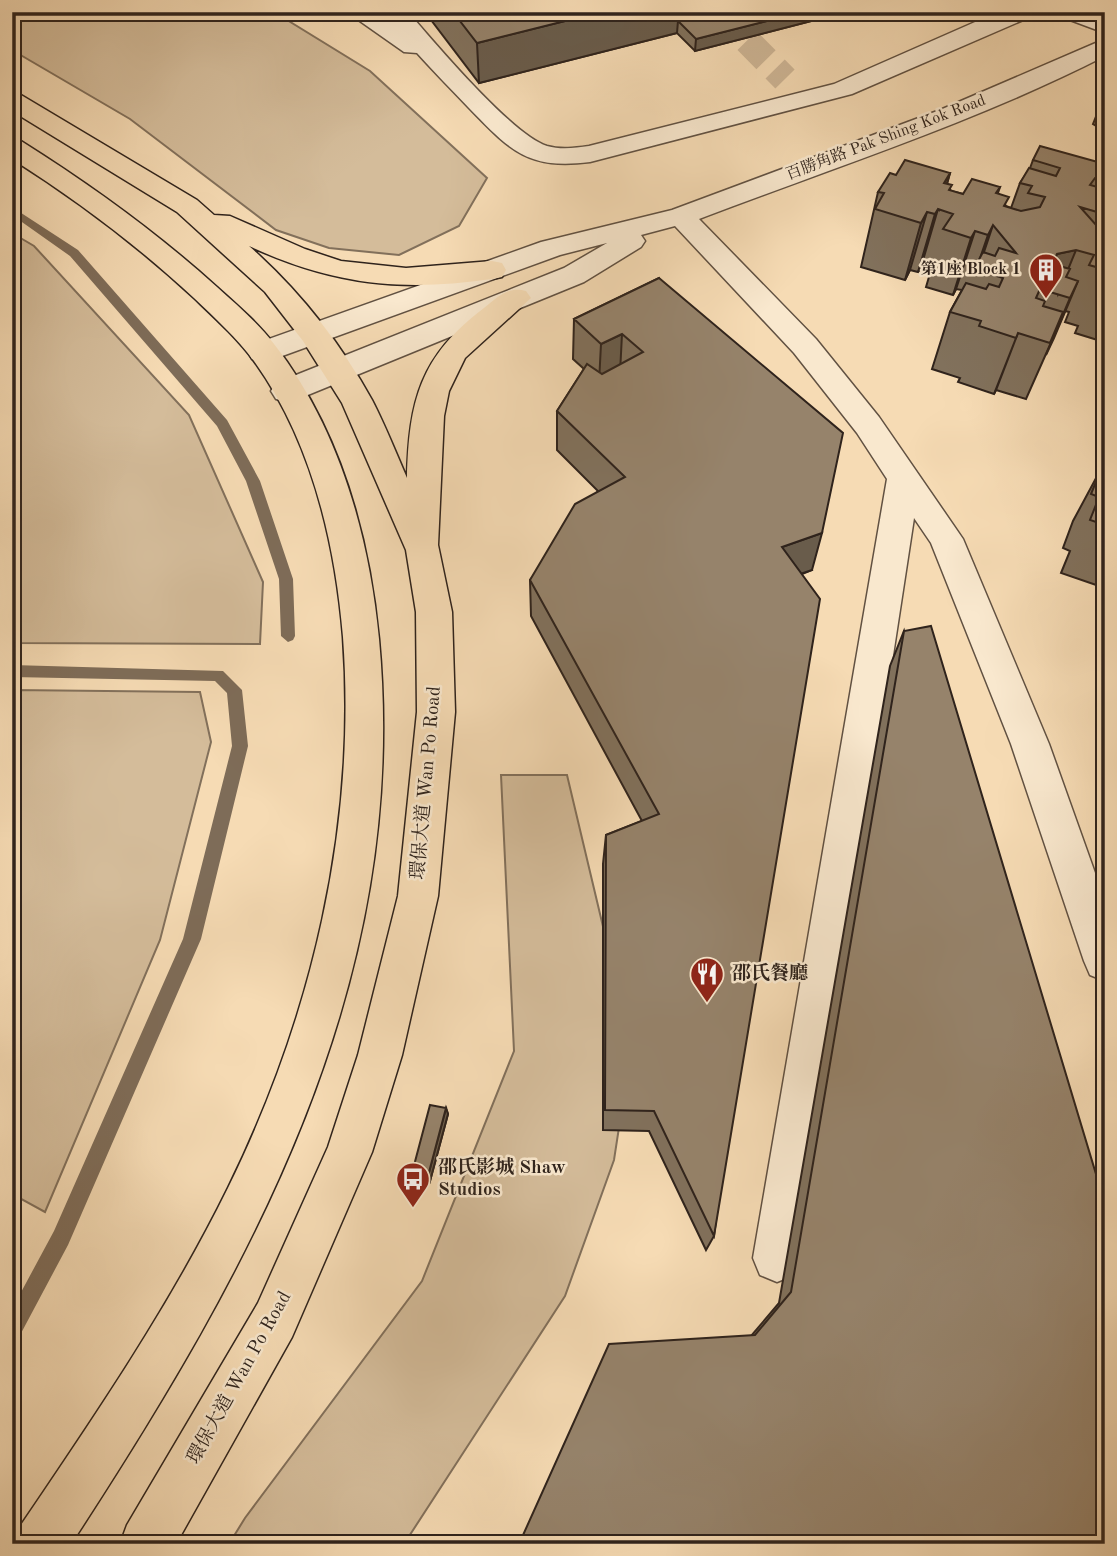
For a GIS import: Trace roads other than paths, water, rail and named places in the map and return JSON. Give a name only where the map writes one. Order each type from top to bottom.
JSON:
[{"type":"main road","name":"環保大道 Wan Po Road","points":[[12,100],[187,206],[275,285],[314,334],[357,402],[423,550],[434,612],[436,712],[418,896],[380,1055],[349,1152],[275,1320],[146,1544]]},
{"type":"main road","points":[[12,147],[122,220],[182,270],[263,352],[304,420],[325,467],[342,516],[351,556],[361,632],[364,764],[345,909],[331,974],[311,1042],[246,1204],[190,1306],[124,1417],[40,1544]]},
{"type":"main road","points":[[187,206],[284,250],[341,270],[401,278],[460,275],[492,270]]},
{"type":"main road","points":[[423,550],[428,420],[437,384],[453,351],[516,298]]},
{"type":"street","points":[[359,12],[439,63]]},
{"type":"street","points":[[394,12],[439,63],[516,141],[540,153],[567,157],[805,99],[866,80],[1022,12]]},
{"type":"street","points":[[1075,14],[1105,26]]},
{"type":"street","points":[[1075,14],[1105,32]]},
{"type":"street","name":"百勝角路 Pak Shing Kok Road","points":[[263,352],[551,248],[672,219],[949,116],[1056,71],[1105,46]]},
{"type":"street","points":[[785,79],[805,99]]},
{"type":"street","points":[[672,219],[805,346],[868,425],[946,539],[1030,744],[1105,961]]},
{"type":"street","name":"百勝角路 Pak Shing Kok Road","points":[[287,391],[574,275],[672,219]]},
{"type":"street","points":[[777,1258],[904,477]]},
{"type":"waterway","points":[[12,210],[74,253],[222,423],[253,481],[286,579],[288,636]]},
{"type":"waterway","points":[[12,671],[218,675],[234,690],[240,746],[192,939],[61,1238],[12,1330]]},
{"type":"tunnel","points":[[719,12],[785,79]]},
{"type":"place","name":"第1座 Block 1","points":[[1046,300]]},
{"type":"place","name":"邵氏餐廳","points":[[707,1004]]},
{"type":"place","name":"邵氏影城 Shaw Studios","points":[[413,1209]]}]
